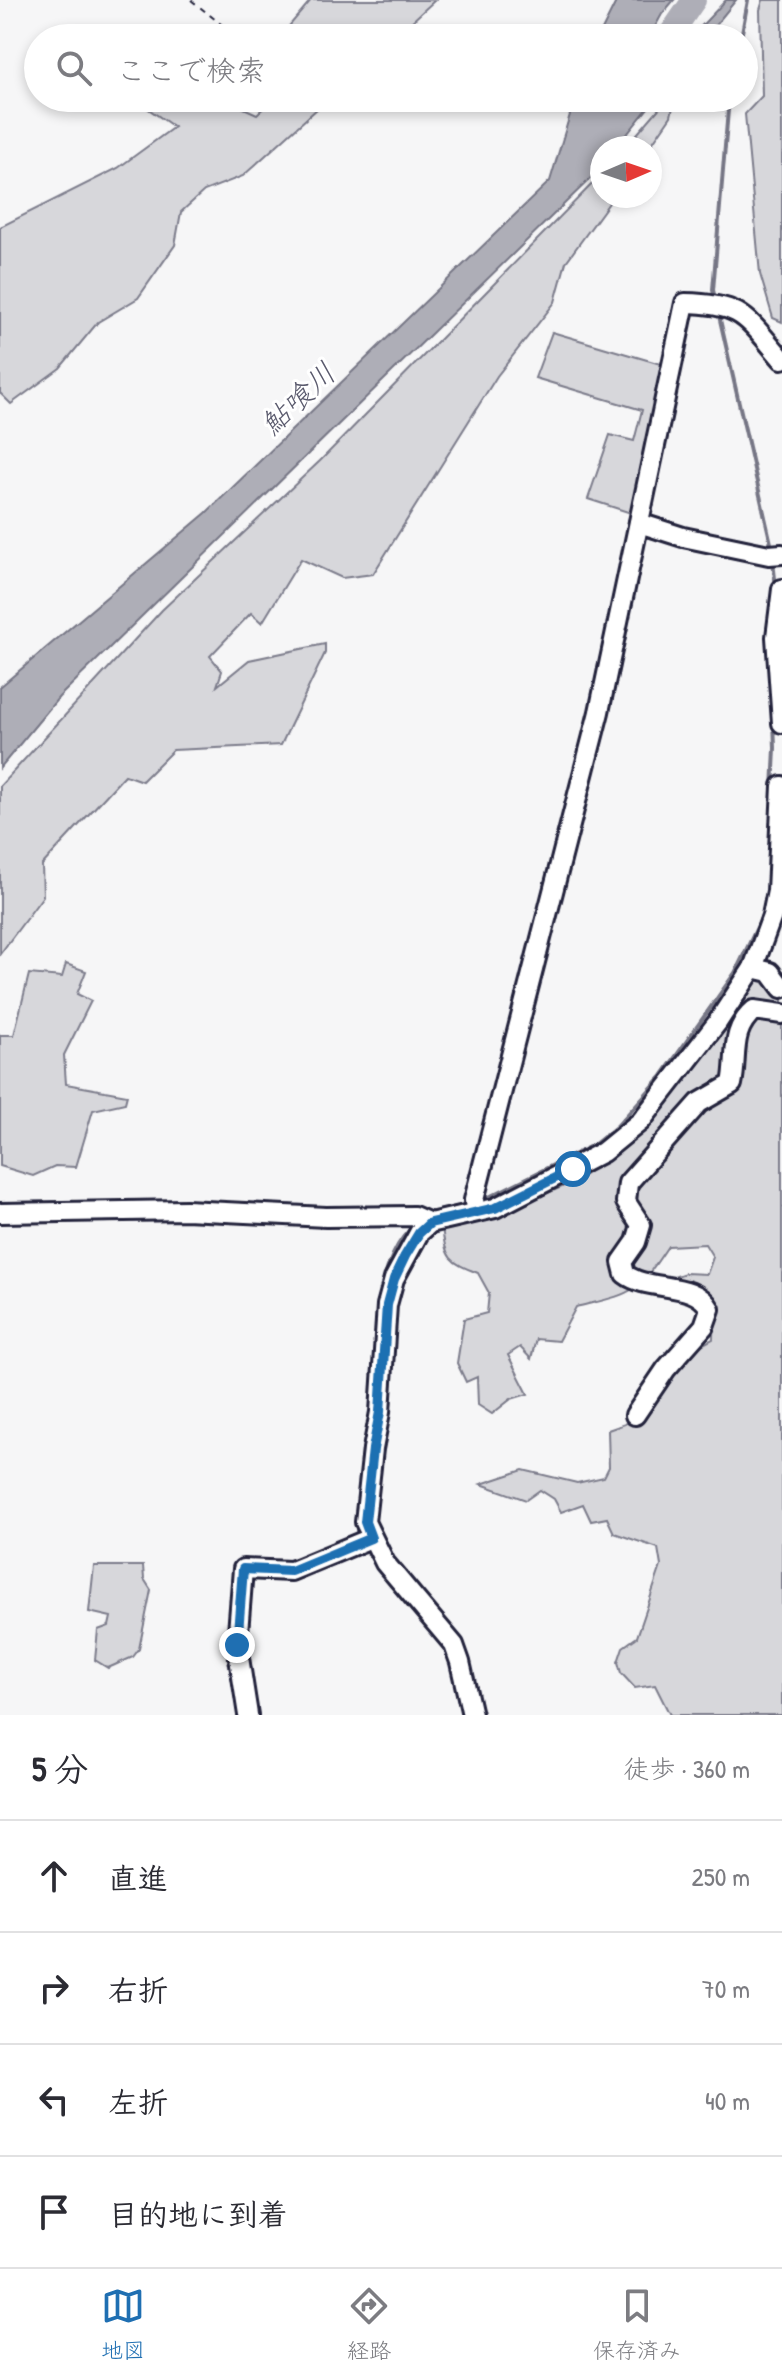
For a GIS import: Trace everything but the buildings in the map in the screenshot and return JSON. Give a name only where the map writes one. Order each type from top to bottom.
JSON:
[{"type":"street","points":[[475,1206],[596,727],[685,303],[715,304],[745,317],[782,359]]},
{"type":"street","points":[[639,523],[683,537],[776,554]]},
{"type":"street","points":[[782,589],[776,637],[782,723]]},
{"type":"street","points":[[0,1213],[186,1210],[326,1217],[414,1216],[426,1221],[475,1206],[495,1208],[573,1169],[603,1152],[641,1121],[717,1023],[753,968],[772,916],[777,891],[782,786]]},
{"type":"street","points":[[753,968],[770,972],[782,988]]},
{"type":"street","points":[[635,1415],[666,1369],[704,1326],[710,1309],[708,1304],[693,1295],[673,1287],[636,1281],[625,1274],[622,1262],[636,1242],[641,1225],[626,1202],[628,1183],[699,1103],[732,1084],[733,1045],[748,1015],[754,1010],[782,1014]]},
{"type":"street","points":[[363,1541],[380,1412],[387,1305],[394,1279],[426,1221]]},
{"type":"street","points":[[248,1715],[237,1645],[243,1569],[291,1571],[363,1541]]},
{"type":"street","points":[[363,1541],[454,1645],[472,1715]]},
{"type":"path","points":[[191,0],[221,24]]},
{"type":"shaded area","points":[[311,0],[435,0],[409,24],[291,24]]},
{"type":"shaded area","points":[[617,0],[674,0],[657,24],[605,24]]},
{"type":"shaded area","points":[[726,0],[736,0],[716,24],[703,24]]},
{"type":"shaded area","points":[[763,0],[782,0],[782,322],[773,318],[760,274],[745,114],[758,112],[758,100],[762,96],[760,10]]},
{"type":"shaded area","points":[[153,112],[314,112],[243,176],[204,191],[181,212],[175,245],[138,298],[98,322],[60,368],[11,404],[0,393],[0,227],[118,168],[174,127]]},
{"type":"shaded area","points":[[571,112],[645,112],[626,136],[590,136],[590,179],[59,697],[0,768],[0,687],[206,513],[550,181]]},
{"type":"shaded area","points":[[656,112],[672,112],[657,136],[635,136]]},
{"type":"shaded area","points":[[590,186],[590,208],[605,208],[566,262],[555,302],[497,376],[373,574],[342,578],[301,559],[262,623],[251,613],[210,656],[222,671],[217,686],[249,660],[325,644],[325,653],[281,745],[173,750],[142,781],[125,775],[42,865],[43,896],[0,954],[0,786],[162,610],[320,461]]},
{"type":"shaded area","points":[[552,332],[664,365],[631,513],[588,499],[610,435],[634,441],[642,410],[535,378]]},
{"type":"shaded area","points":[[66,964],[86,971],[77,994],[91,1001],[64,1055],[66,1084],[127,1095],[125,1103],[93,1110],[76,1167],[55,1166],[33,1176],[0,1166],[0,1035],[14,1035],[29,974],[62,977]]},
{"type":"shaded area","points":[[755,973],[782,977],[782,1715],[670,1715],[655,1685],[635,1688],[621,1673],[618,1662],[623,1647],[637,1637],[661,1566],[658,1548],[614,1533],[607,1518],[591,1521],[583,1504],[561,1512],[554,1499],[540,1490],[526,1500],[481,1484],[523,1470],[577,1483],[604,1477],[609,1467],[608,1430],[625,1424],[640,1393],[662,1366],[713,1339],[714,1302],[668,1279],[685,1273],[707,1274],[713,1257],[705,1244],[668,1246],[648,1275],[631,1290],[576,1307],[558,1341],[536,1339],[531,1359],[520,1347],[508,1355],[528,1394],[511,1399],[492,1414],[478,1405],[477,1377],[466,1382],[457,1363],[464,1319],[487,1313],[489,1293],[478,1273],[451,1258],[445,1246],[442,1227],[498,1214],[576,1181],[643,1132],[703,1052]]},
{"type":"shaded area","points":[[94,1566],[143,1566],[144,1579],[151,1590],[139,1649],[133,1657],[108,1668],[95,1660],[98,1630],[109,1626],[111,1617],[89,1612]]},
{"type":"waterway","name":"鮎喰川","points":[[678,24],[694,0]]},
{"type":"waterway","points":[[744,24],[748,0]]},
{"type":"waterway","points":[[715,299],[713,290],[728,112]]},
{"type":"waterway","points":[[718,311],[772,548]]},
{"type":"waterway","points":[[773,561],[776,588]]},
{"type":"waterway","points":[[479,1202],[595,1144],[617,1126],[662,1076],[735,973],[760,921],[768,894],[774,720]]},
{"type":"waterway","points":[[437,1213],[471,1204]]},
{"type":"waterway","points":[[382,1291],[393,1255],[403,1238],[416,1225]]},
{"type":"waterway","points":[[357,1518],[357,1536]]},
{"type":"waterway","points":[[364,1547],[377,1566]]},
{"type":"route","points":[[237,1645],[243,1569],[291,1571],[371,1538],[365,1522],[380,1412],[387,1305],[394,1279],[419,1233],[430,1223],[495,1208],[573,1169]]}]
